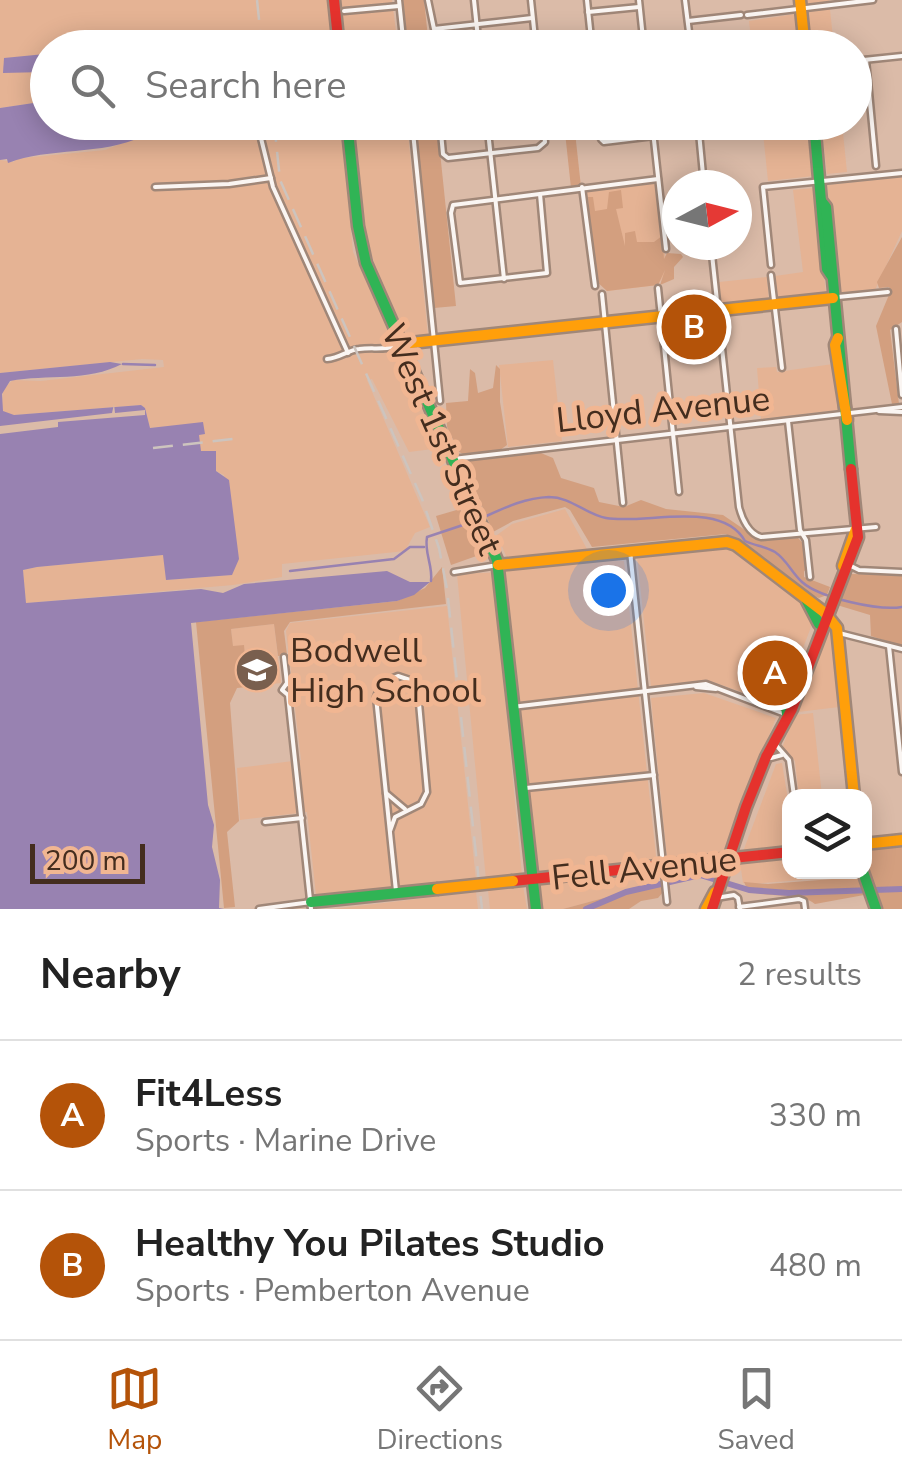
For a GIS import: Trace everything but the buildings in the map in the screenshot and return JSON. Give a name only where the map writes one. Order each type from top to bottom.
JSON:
[{"type":"main road","points":[[334,0],[337,30]]},
{"type":"main road","points":[[800,4],[803,30]]},
{"type":"main road","name":"West 1st Street","points":[[349,140],[361,246],[371,276],[498,565],[536,909]]},
{"type":"main road","points":[[713,901],[756,782],[775,752],[858,537],[835,345],[838,338],[826,207],[822,202],[816,140]]},
{"type":"main road","points":[[401,344],[833,298]]},
{"type":"main road","points":[[806,599],[818,601],[835,594],[856,529]]},
{"type":"main road","points":[[498,565],[731,543],[806,599],[836,633],[853,789]]},
{"type":"main road","points":[[872,843],[902,840]]},
{"type":"main road","name":"Fell Avenue","points":[[311,906],[518,881],[664,872],[782,853]]},
{"type":"main road","points":[[866,883],[876,909]]},
{"type":"street","points":[[428,0],[434,29],[532,18]]},
{"type":"street","points":[[474,0],[476,30]]},
{"type":"street","points":[[531,0],[534,30]]},
{"type":"street","points":[[587,0],[590,30]]},
{"type":"street","points":[[686,0],[689,30]]},
{"type":"street","points":[[688,21],[800,4],[873,0]]},
{"type":"street","points":[[344,11],[399,3],[402,30]]},
{"type":"street","points":[[588,12],[639,3],[642,30]]},
{"type":"street","points":[[872,59],[902,56]]},
{"type":"street","points":[[872,124],[876,166]]},
{"type":"street","points":[[261,140],[271,178],[348,353]]},
{"type":"street","points":[[414,140],[440,402]]},
{"type":"street","points":[[443,140],[445,156],[543,146],[543,140]]},
{"type":"street","points":[[489,140],[504,278]]},
{"type":"street","points":[[654,140],[662,214]]},
{"type":"street","points":[[700,140],[703,170]]},
{"type":"street","points":[[771,265],[762,187],[902,173]]},
{"type":"street","points":[[155,188],[271,178]]},
{"type":"street","points":[[540,194],[547,273],[459,281],[451,208],[454,205],[582,187],[658,179]]},
{"type":"street","points":[[582,187],[595,286]]},
{"type":"street","points":[[713,260],[740,513],[756,535],[803,535],[876,527]]},
{"type":"street","points":[[772,275],[782,368]]},
{"type":"street","points":[[658,288],[679,492]]},
{"type":"street","points":[[833,298],[888,292]]},
{"type":"street","points":[[602,294],[623,503]]},
{"type":"street","points":[[896,329],[902,394]]},
{"type":"street","points":[[328,360],[353,349],[376,350],[401,344]]},
{"type":"street","name":"Lloyd Avenue","points":[[453,459],[902,409]]},
{"type":"street","points":[[788,421],[810,576]]},
{"type":"street","points":[[630,551],[667,902]]},
{"type":"street","points":[[454,572],[498,565]]},
{"type":"street","points":[[849,565],[858,570],[902,572]]},
{"type":"street","points":[[836,633],[902,650]]},
{"type":"street","points":[[888,646],[902,772]]},
{"type":"street","points":[[284,657],[287,683],[282,690],[288,695],[311,906]]},
{"type":"street","points":[[390,831],[395,817],[424,801],[428,787],[418,692],[410,680],[398,676],[380,684],[376,697],[396,894]]},
{"type":"street","points":[[512,707],[706,684],[787,714]]},
{"type":"street","points":[[775,752],[790,764],[793,789]]},
{"type":"street","points":[[521,789],[654,775]]},
{"type":"street","points":[[386,793],[396,804],[408,809]]},
{"type":"street","points":[[266,822],[302,818]]},
{"type":"street","points":[[713,901],[734,895],[739,908],[799,899],[805,906]]},
{"type":"street","name":"Fell Avenue","points":[[259,909],[311,906]]},
{"type":"shaded area","points":[[0,0],[330,0],[333,30],[30,30],[30,104],[0,108]]},
{"type":"shaded area","points":[[338,0],[392,0],[396,30],[342,30]]},
{"type":"shaded area","points":[[403,0],[424,0],[427,30],[406,30]]},
{"type":"shaded area","points":[[806,0],[829,0],[832,30],[809,30]]},
{"type":"shaded area","points":[[795,14],[797,30],[750,30],[749,21]]},
{"type":"shaded area","points":[[30,55],[30,72],[3,73],[4,58]]},
{"type":"shaded area","points":[[30,104],[30,140],[132,140],[8,163],[7,159],[0,160],[0,108]]},
{"type":"shaded area","points":[[130,140],[343,140],[353,252],[408,373],[401,375],[406,375],[440,448],[409,452],[372,379],[367,380],[430,527],[415,533],[405,551],[282,564],[282,577],[233,585],[26,603],[23,570],[37,567],[164,555],[166,580],[232,575],[224,475],[201,452],[152,439],[204,434],[203,423],[150,428],[141,405],[4,413],[3,389],[13,380],[41,381],[164,367],[163,360],[142,359],[0,373],[0,160],[14,162],[105,150]]},
{"type":"shaded area","points":[[356,140],[409,140],[428,336],[407,338],[378,277],[366,234]]},
{"type":"shaded area","points":[[417,140],[439,140],[456,306],[434,308]]},
{"type":"shaded area","points":[[566,140],[576,140],[581,187],[571,188]]},
{"type":"shaded area","points":[[764,140],[808,140],[813,176],[768,181]]},
{"type":"shaded area","points":[[823,140],[844,140],[847,172],[827,174]]},
{"type":"shaded area","points":[[902,177],[902,231],[875,290],[839,294],[827,185]]},
{"type":"shaded area","points":[[657,184],[665,260],[664,275],[658,285],[607,291],[593,275],[585,192]]},
{"type":"shaded area","points":[[814,188],[826,293],[777,298],[775,276],[803,272],[793,190]]},
{"type":"shaded area","points":[[621,190],[623,208],[616,209],[625,246],[625,233],[635,231],[637,242],[654,242],[662,236],[662,260],[680,260],[674,267],[674,279],[660,285],[665,270],[658,285],[607,291],[595,280],[588,197],[593,197],[595,211],[607,209],[609,192]]},
{"type":"shaded area","points":[[902,237],[902,322],[890,330],[899,404],[892,404],[876,326],[891,290],[879,288],[877,282]]},
{"type":"shaded area","points":[[767,277],[769,302],[721,306],[719,282]]},
{"type":"shaded area","points":[[553,360],[562,441],[508,447],[499,365]]},
{"type":"shaded area","points":[[122,364],[95,373],[10,381],[2,394],[3,411],[14,415],[141,405],[150,428],[203,422],[205,434],[199,435],[201,451],[216,451],[216,471],[229,480],[239,559],[232,575],[166,580],[163,555],[37,567],[23,570],[26,603],[201,589],[223,593],[244,584],[387,571],[410,582],[430,582],[414,595],[397,601],[191,623],[208,805],[214,825],[212,847],[220,880],[219,908],[224,909],[0,909],[0,373]]},
{"type":"shaded area","points":[[833,364],[838,410],[761,419],[757,368],[776,367],[777,372]]},
{"type":"shaded area","points":[[496,365],[500,369],[500,402],[507,445],[500,450],[463,454],[447,427],[446,403],[468,401],[470,369],[475,373],[478,393],[493,388]]},
{"type":"shaded area","points":[[536,451],[553,458],[561,478],[594,488],[599,502],[624,507],[641,500],[666,509],[723,515],[758,539],[798,538],[804,544],[804,577],[830,587],[827,595],[819,598],[809,594],[726,534],[592,547],[565,507],[513,521],[493,532],[463,461]]},
{"type":"shaded area","points":[[460,509],[482,554],[451,565],[436,516]]},
{"type":"shaded area","points":[[565,509],[593,560],[624,561],[659,883],[563,909],[543,909],[515,665],[502,667],[522,875],[486,880],[457,574],[505,572],[507,558],[497,535],[512,524]]},
{"type":"shaded area","points":[[732,548],[797,598],[814,619],[781,706],[713,682],[651,687],[637,556]]},
{"type":"shaded area","points":[[442,567],[446,604],[290,622],[284,631],[287,655],[278,656],[274,624],[231,629],[233,646],[244,645],[246,667],[235,669],[236,675],[243,674],[245,687],[237,688],[230,703],[239,821],[227,832],[235,907],[224,908],[196,622],[397,601],[425,588]]},
{"type":"shaded area","points":[[851,574],[902,575],[902,646],[871,636],[870,615],[837,605]]},
{"type":"shaded area","points":[[447,606],[476,880],[316,895],[307,812],[240,820],[237,768],[301,760],[294,700],[299,690],[292,680],[286,631],[290,623]]},
{"type":"shaded area","name":"Bodwell High School","points":[[274,624],[281,683],[237,688],[231,629]]},
{"type":"shaded area","points":[[827,633],[832,636],[839,707],[798,712]]},
{"type":"shaded area","points":[[704,693],[776,718],[722,854],[671,860],[667,858],[651,698]]},
{"type":"shaded area","points":[[813,713],[821,789],[798,789],[795,761],[782,748],[795,715]]},
{"type":"shaded area","points":[[782,763],[786,789],[782,789],[782,848],[746,852],[744,849],[776,764]]},
{"type":"shaded area","points":[[902,845],[902,909],[883,909],[870,879],[872,849]]},
{"type":"shaded area","points":[[782,859],[782,879],[802,880],[743,883],[741,869],[734,873],[739,864]]},
{"type":"shaded area","points":[[860,879],[864,895],[815,904],[802,898],[748,891],[744,882]]},
{"type":"shaded area","points":[[663,882],[664,891],[658,898],[641,901],[629,909],[563,909]]},
{"type":"shaded area","points":[[523,886],[527,909],[490,909],[488,890]]},
{"type":"shaded area","points":[[476,892],[478,909],[333,909]]},
{"type":"pier","points":[[114,404],[115,413],[145,410],[145,415],[58,422],[58,427],[0,434],[0,426],[112,413]]},
{"type":"waterway","points":[[123,364],[155,365]]},
{"type":"waterway","points":[[482,518],[523,501],[549,497],[606,518],[701,517],[734,528],[745,541],[775,552],[798,578],[822,593],[850,602],[902,607]]},
{"type":"waterway","points":[[431,581],[427,537],[475,521]]},
{"type":"waterway","points":[[290,571],[394,559],[410,547],[424,547]]},
{"type":"waterway","points":[[586,909],[626,892],[700,875],[749,890],[789,893],[902,889]]},
{"type":"railway","points":[[257,0],[260,30]]},
{"type":"railway","points":[[276,140],[280,180],[422,499],[439,548],[447,589],[482,909]]},
{"type":"railway","points":[[153,448],[242,438]]},
{"type":"traffic: fast","points":[[349,140],[366,263],[497,560],[536,909]]},
{"type":"traffic: fast","points":[[816,140],[827,269],[831,275]]},
{"type":"traffic: fast","points":[[822,202],[826,207],[851,469]]},
{"type":"traffic: fast","points":[[807,601],[819,624]]},
{"type":"traffic: fast","points":[[787,714],[786,707],[802,667]]},
{"type":"traffic: fast","points":[[865,879],[876,909]]},
{"type":"traffic: fast","points":[[311,902],[437,889]]},
{"type":"traffic: slow","points":[[800,0],[803,30]]},
{"type":"traffic: slow","points":[[401,344],[833,298]]},
{"type":"traffic: slow","points":[[838,338],[835,345],[847,420]]},
{"type":"traffic: slow","points":[[843,566],[856,529]]},
{"type":"traffic: slow","points":[[498,565],[727,542],[736,545],[825,613],[837,628],[853,789]]},
{"type":"traffic: slow","points":[[872,843],[902,840]]},
{"type":"traffic: slow","points":[[437,889],[513,881]]},
{"type":"traffic: slow","points":[[706,909],[715,892]]},
{"type":"traffic: jam","points":[[334,0],[337,30]]},
{"type":"traffic: jam","points":[[712,909],[746,807],[766,757],[792,709],[858,537],[851,469]]},
{"type":"traffic: jam","points":[[513,881],[782,853]]},
{"type":"place","name":"Healthy You Pilates Studio","points":[[694,327]]},
{"type":"place","name":"Bodwell High School","points":[[257,670]]},
{"type":"place","name":"Fit4Less","points":[[775,673]]}]
